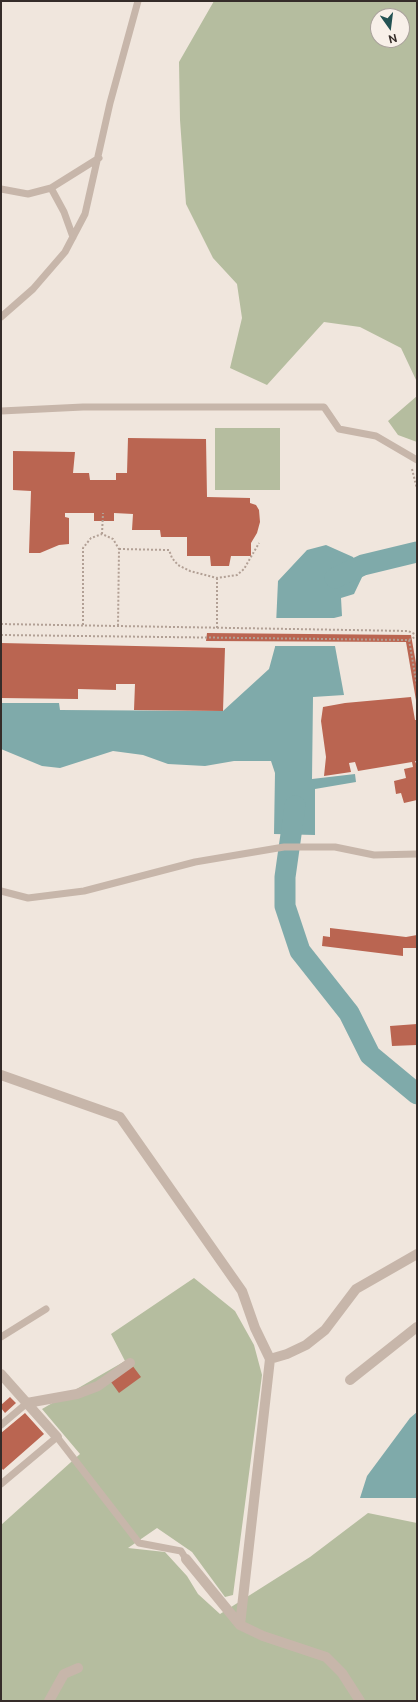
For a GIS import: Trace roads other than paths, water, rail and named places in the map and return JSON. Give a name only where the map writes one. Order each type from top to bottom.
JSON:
[{"type":"street","points":[[1,1076],[120,1117],[242,1291],[255,1328],[270,1358],[240,1625]]},
{"type":"street","points":[[270,1358],[287,1354],[306,1345],[325,1330],[356,1289],[417,1254]]},
{"type":"street","points":[[350,1380],[417,1327]]},
{"type":"street","points":[[27,1403],[77,1394],[98,1386],[130,1363]]},
{"type":"street","points":[[1,1374],[57,1437]]},
{"type":"street","points":[[186,1559],[240,1625],[263,1636],[326,1657],[342,1673],[360,1701]]},
{"type":"street","points":[[50,1701],[64,1674],[78,1668]]},
{"type":"lane","points":[[1,317],[33,289],[65,252],[86,214],[110,102],[138,1]]},
{"type":"lane","points":[[1,189],[28,194],[51,188],[99,158]]},
{"type":"lane","points":[[51,188],[64,212],[73,237]]},
{"type":"lane","points":[[1,411],[83,407],[324,407],[339,429],[376,436],[417,460]]},
{"type":"lane","points":[[1,892],[28,898],[84,891],[196,862],[284,847],[335,848],[374,855],[417,854]]},
{"type":"lane","points":[[1,1337],[46,1309]]},
{"type":"lane","points":[[1,1425],[27,1403]]},
{"type":"lane","points":[[1,1484],[57,1437],[139,1543],[181,1551],[186,1559]]},
{"type":"water","points":[[326,545],[353,557],[364,573],[354,594],[341,598],[342,616],[330,619],[344,695],[313,697],[312,779],[355,774],[356,782],[315,789],[315,835],[274,834],[275,773],[271,761],[234,761],[205,766],[168,764],[143,755],[113,751],[60,768],[42,766],[1,749],[1,703],[59,703],[60,710],[223,711],[269,669],[275,647],[278,581],[307,550]]},
{"type":"water","points":[[417,1412],[417,1498],[360,1498],[367,1476],[410,1418]]},
{"type":"waterway","points":[[335,578],[363,565],[417,552]]},
{"type":"waterway","points":[[295,806],[285,877],[285,906],[300,951],[349,1013],[370,1055],[417,1094]]}]
